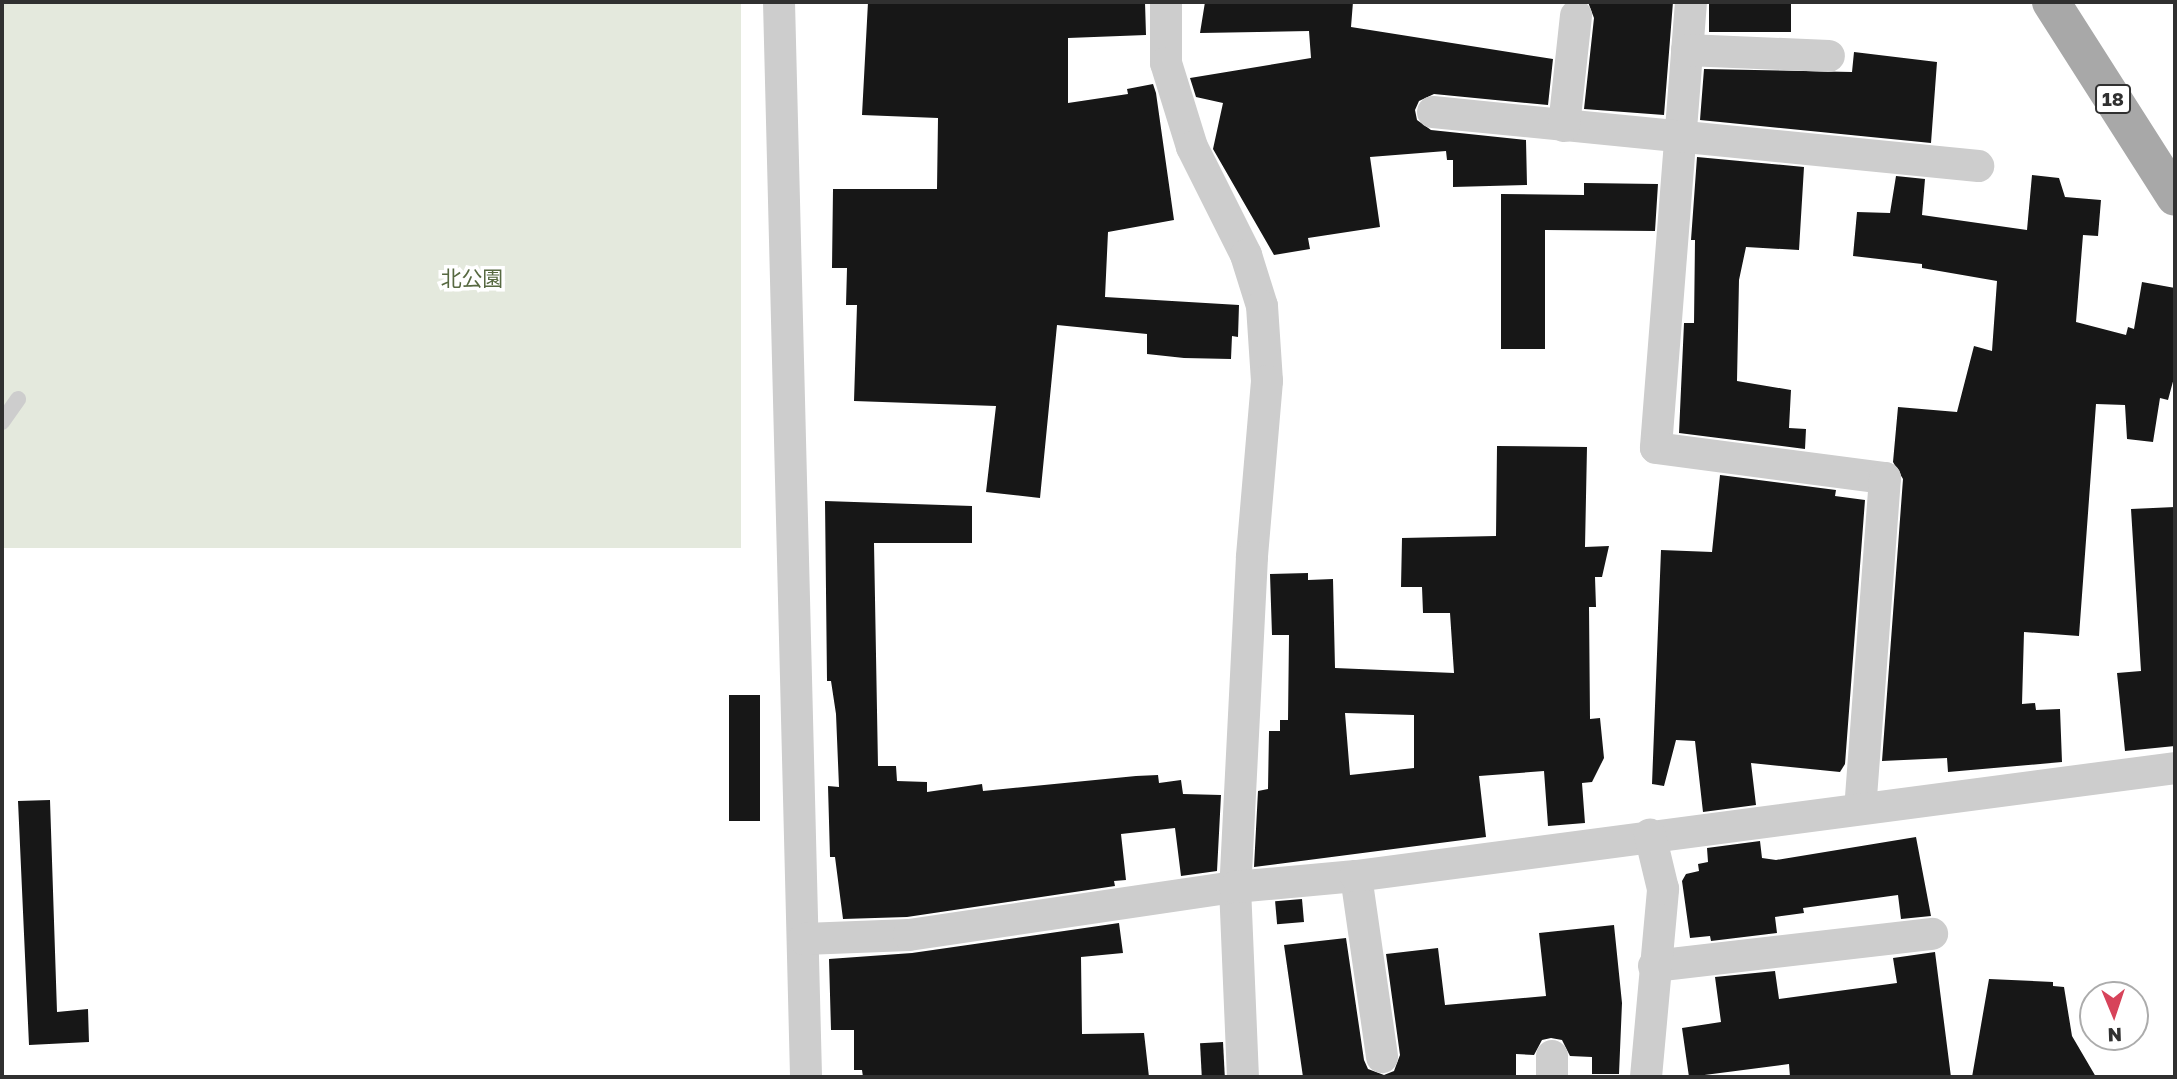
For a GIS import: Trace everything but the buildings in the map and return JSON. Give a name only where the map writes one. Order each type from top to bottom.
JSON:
[{"type":"main road","name":"18","points":[[2051,2],[2175,197]]},
{"type":"street","points":[[779,2],[806,1077]]},
{"type":"street","points":[[1166,2],[1166,63],[1192,147],[1246,255],[1262,306],[1267,381],[1252,557],[1235,887],[1242,1077]]},
{"type":"street","points":[[1691,2],[1656,448],[1885,478],[1860,809]]},
{"type":"street","points":[[1564,126],[1576,16]]},
{"type":"street","points":[[1687,50],[1829,56]]},
{"type":"street","points":[[1433,112],[1978,166]]},
{"type":"street","points":[[804,939],[909,935],[1235,887],[1356,876],[1650,835],[2175,768]]},
{"type":"street","points":[[1646,1077],[1662,889],[1650,835]]},
{"type":"street","points":[[1356,876],[1382,1057]]},
{"type":"street","points":[[1654,965],[1932,934]]},
{"type":"lane","points":[[2,422],[18,399]]},
{"type":"green space","name":"北公園","points":[[2,2],[741,2],[741,548],[2,548]]}]
